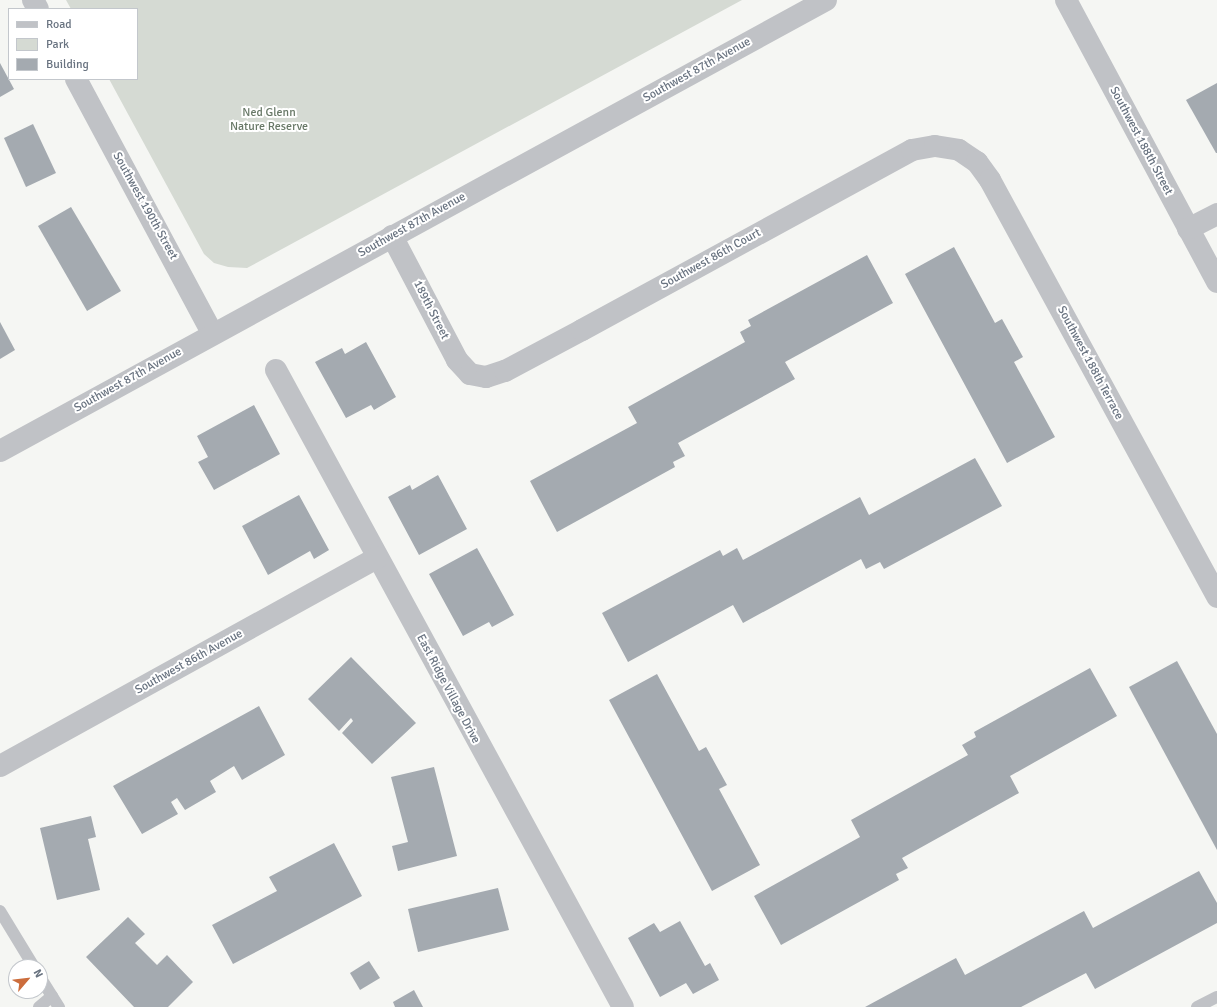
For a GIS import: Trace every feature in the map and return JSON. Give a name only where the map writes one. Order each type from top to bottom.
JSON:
[{"type":"street","name":"Southwest 87th Avenue","points":[[0,451],[826,0]]},
{"type":"street","name":"Southwest 188th Street","points":[[1066,0],[1217,282]]},
{"type":"street","name":"Southwest 190th Street","points":[[77,80],[213,334]]},
{"type":"street","name":"Southwest 86th Court","points":[[478,377],[486,377],[511,368],[912,150],[935,146],[946,147]]},
{"type":"street","name":"Southwest 188th Terrace","points":[[946,147],[968,154],[990,180],[1217,598]]},
{"type":"street","points":[[1188,229],[1217,214]]},
{"type":"street","name":"189th Street","points":[[392,236],[457,360],[470,374],[478,377]]},
{"type":"street","name":"East Ridge Village Drive","points":[[276,370],[377,558],[623,1007]]},
{"type":"street","name":"Southwest 86th Avenue","points":[[0,766],[377,558]]},
{"type":"lane","points":[[0,911],[29,959]]},
{"type":"lane","points":[[48,990],[59,1007]]},
{"type":"lane","points":[[39,1007],[52,996]]},
{"type":"lane","points":[[1197,1007],[1217,996]]},
{"type":"green space","name":"Ned Glenn Nature Reserve","points":[[66,0],[742,0],[247,268],[228,267],[214,263],[204,254],[110,80],[138,80],[138,8],[70,8]]},
{"type":"building","points":[[0,63],[14,89],[0,97]]},
{"type":"building","points":[[1217,83],[1217,153],[1216,153],[1186,100]]},
{"type":"building","points":[[33,124],[56,173],[26,187],[4,138]]},
{"type":"building","points":[[71,207],[121,291],[87,311],[38,226]]},
{"type":"building","points":[[954,247],[995,323],[1002,319],[1023,357],[1014,362],[1055,437],[1007,463],[905,274]]},
{"type":"building","points":[[867,255],[893,303],[785,362],[795,379],[678,443],[685,456],[673,462],[675,467],[557,532],[530,481],[637,423],[628,407],[745,342],[740,332],[751,326],[748,320]]},
{"type":"building","points":[[0,322],[15,350],[0,359]]},
{"type":"building","points":[[366,342],[396,397],[374,410],[371,405],[346,418],[315,362],[342,348],[345,354]]},
{"type":"building","points":[[254,405],[280,454],[214,490],[198,462],[208,457],[197,436]]},
{"type":"building","points":[[975,458],[1002,506],[884,569],[880,562],[866,569],[861,559],[743,623],[733,605],[628,662],[602,613],[720,550],[723,556],[737,548],[743,560],[860,497],[869,515]]},
{"type":"building","points":[[438,475],[467,529],[419,555],[388,497],[410,485],[412,490]]},
{"type":"building","points":[[299,495],[329,550],[314,559],[310,551],[268,575],[242,526]]},
{"type":"building","points":[[477,548],[514,615],[492,627],[489,622],[463,636],[429,574]]},
{"type":"building","points":[[351,657],[416,723],[372,764],[342,733],[353,721],[351,718],[339,731],[308,699]]},
{"type":"building","points":[[1177,661],[1217,734],[1217,850],[1129,687]]},
{"type":"building","points":[[1090,668],[1117,716],[1010,776],[1019,793],[902,858],[908,868],[896,874],[899,880],[781,945],[754,896],[860,837],[851,820],[968,755],[962,745],[976,737],[974,732]]},
{"type":"building","points":[[657,674],[699,751],[706,747],[727,785],[719,789],[760,865],[712,891],[609,700]]},
{"type":"building","points":[[259,706],[285,755],[242,780],[234,766],[210,781],[216,792],[185,810],[177,798],[171,802],[178,814],[142,834],[113,786]]},
{"type":"building","points":[[434,767],[457,856],[398,871],[392,846],[408,842],[391,777]]},
{"type":"building","points":[[91,816],[96,837],[88,839],[100,890],[57,900],[40,828]]},
{"type":"building","points":[[334,843],[362,896],[233,964],[212,925],[277,891],[269,877]]},
{"type":"building","points":[[1199,871],[1217,903],[1217,923],[1095,989],[1086,973],[1021,1007],[865,1007],[956,958],[965,975],[1084,911],[1093,928]]},
{"type":"building","points":[[498,888],[509,930],[418,952],[408,909]]},
{"type":"building","points":[[128,917],[145,934],[135,943],[157,965],[167,955],[193,982],[168,1007],[134,1007],[86,957]]},
{"type":"building","points":[[680,921],[705,966],[710,963],[719,980],[693,994],[686,983],[660,997],[628,938],[654,923],[660,932]]},
{"type":"building","points":[[369,961],[380,978],[360,990],[350,973]]},
{"type":"building","points":[[414,990],[423,1007],[395,1007],[393,1002]]}]
